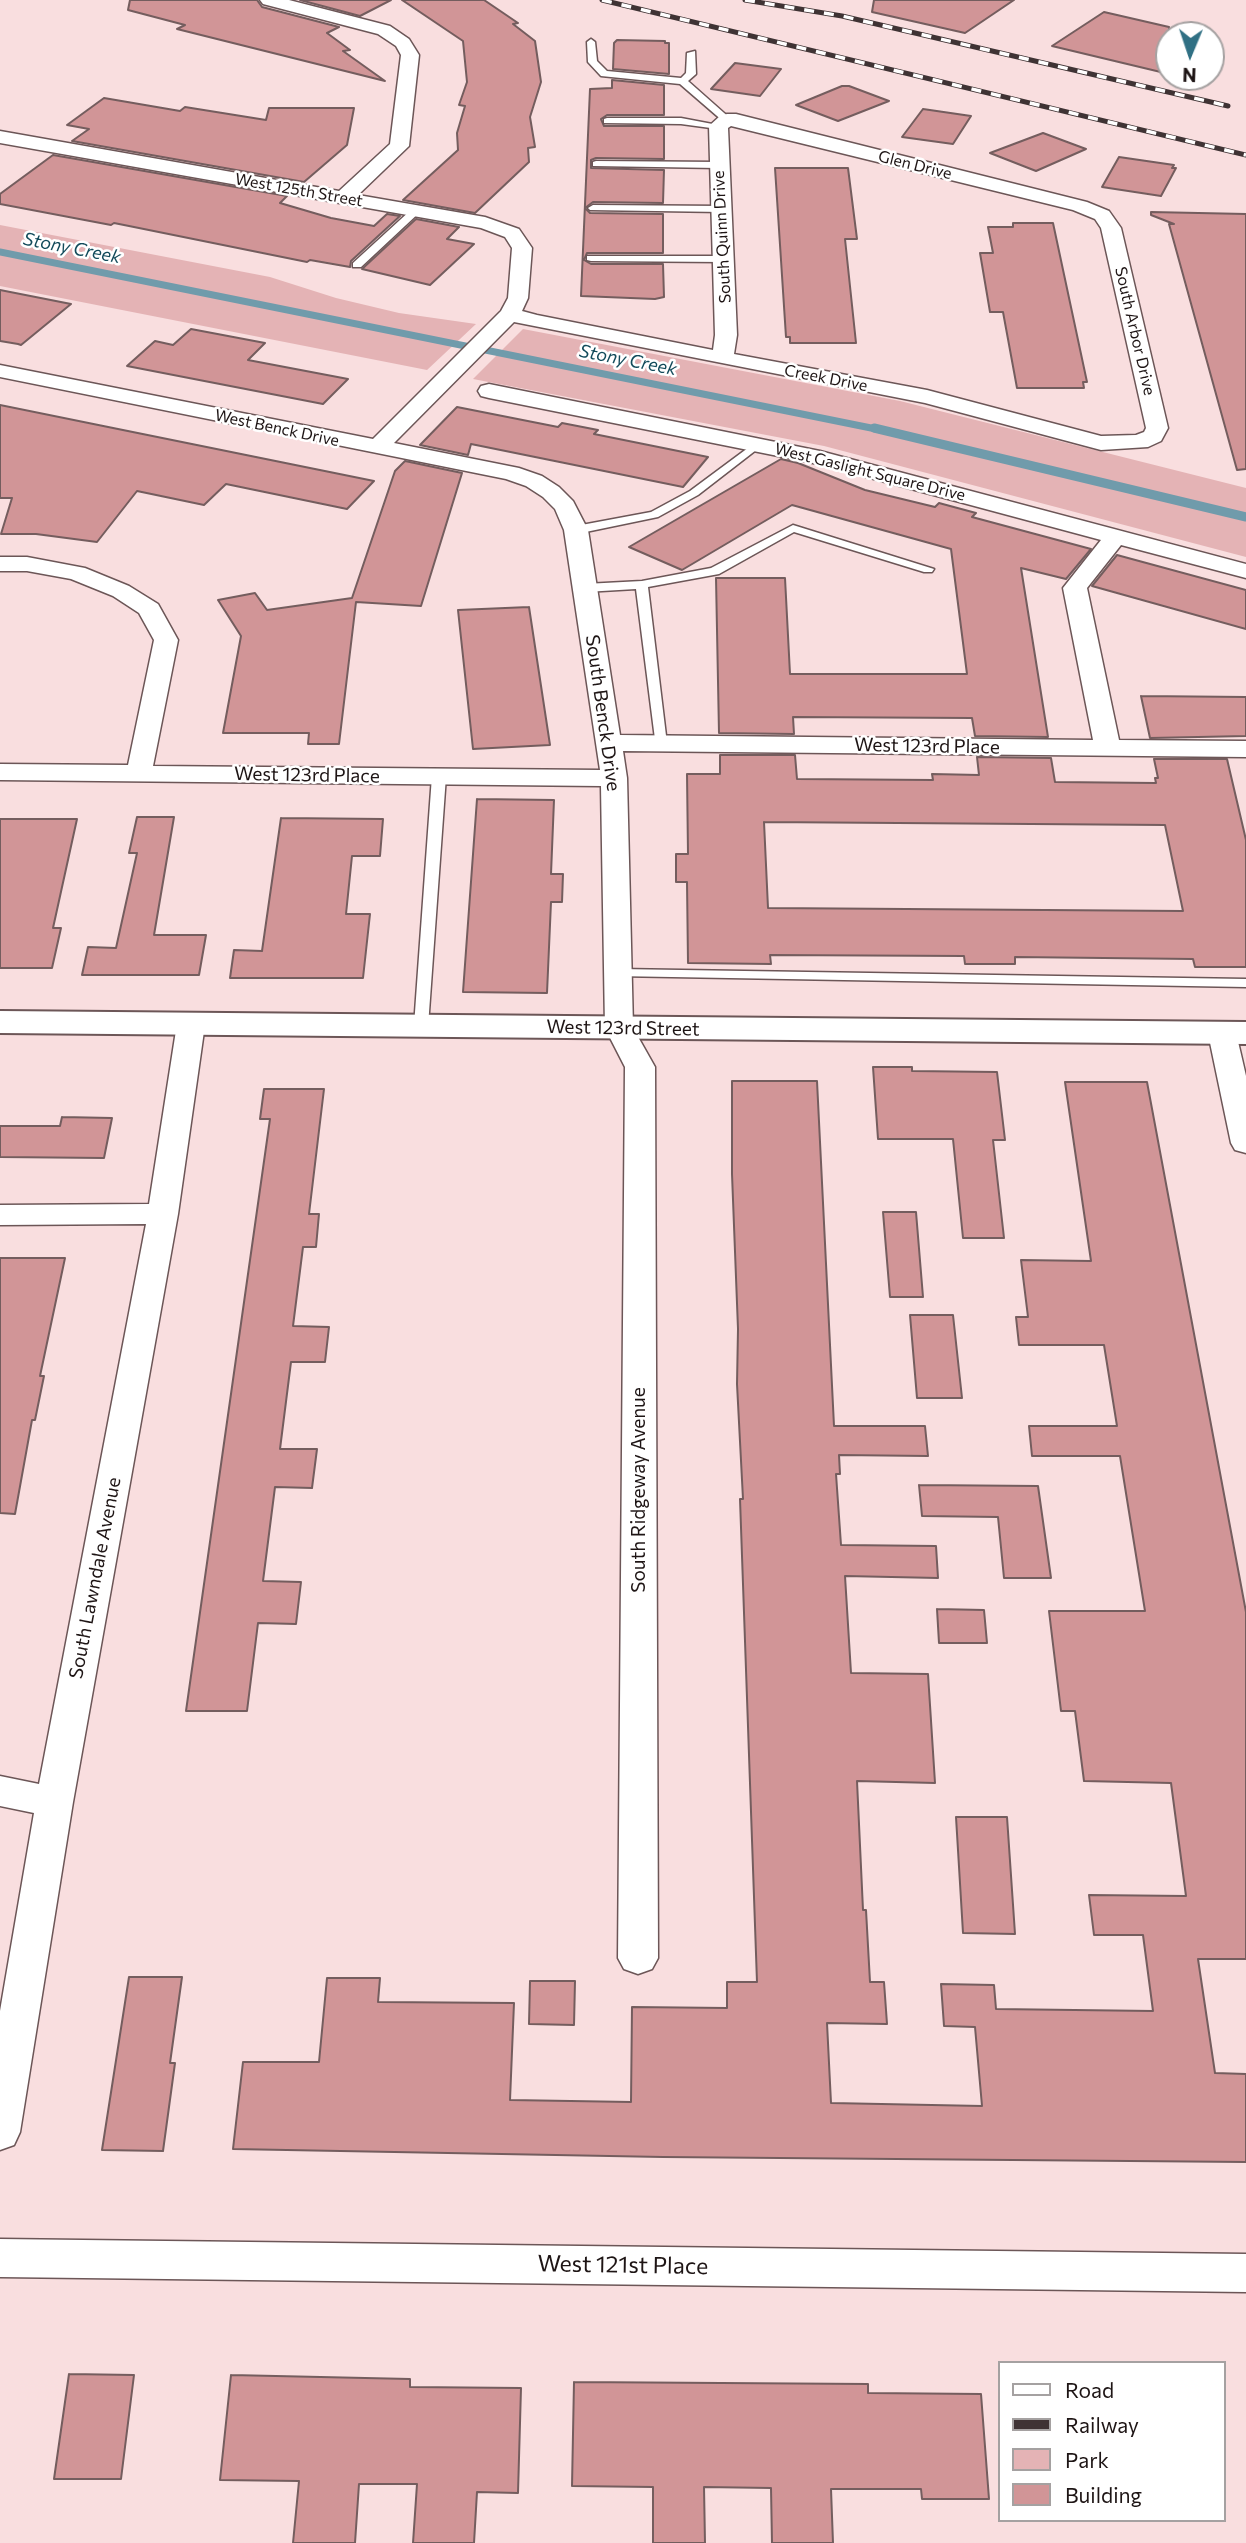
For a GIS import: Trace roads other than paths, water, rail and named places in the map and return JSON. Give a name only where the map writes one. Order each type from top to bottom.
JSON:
[{"type":"street","points":[[269,0],[379,28],[403,43],[410,55],[399,146],[343,198]]},
{"type":"street","name":"Glen Drive","points":[[722,123],[745,122],[1080,206],[1102,215]]},
{"type":"street","name":"South Quinn Drive","points":[[722,123],[719,165],[726,335],[723,358]]},
{"type":"street","name":"West 125th Street","points":[[0,137],[499,227],[512,233],[522,248],[518,298],[510,314]]},
{"type":"street","name":"South Arbor Drive","points":[[1102,215],[1111,228],[1157,428],[1153,436],[1140,442]]},
{"type":"street","points":[[376,448],[510,314]]},
{"type":"street","name":"Creek Drive","points":[[510,314],[927,397],[1101,443],[1140,442]]},
{"type":"street","name":"West Benck Drive","points":[[0,371],[511,473],[534,481],[551,492]]},
{"type":"street","name":"West Gaslight Square Drive","points":[[489,391],[820,458],[1246,571]]},
{"type":"street","name":"South Benck Drive","points":[[551,492],[565,506],[576,530],[614,778],[619,1028]]},
{"type":"street","points":[[1108,748],[1075,587],[1115,537]]},
{"type":"street","points":[[0,564],[27,564],[77,573],[121,591],[149,609],[166,640],[139,774]]},
{"type":"street","name":"West 123rd Place","points":[[608,743],[1246,749]]},
{"type":"street","name":"West 123rd Place","points":[[0,772],[614,778]]},
{"type":"street","name":"West 123rd Street","points":[[0,1022],[1234,1033]]},
{"type":"street","name":"South Lawndale Avenue","points":[[0,2132],[54,1802],[163,1214],[191,1024]]},
{"type":"street","name":"South Ridgeway Avenue","points":[[619,1028],[640,1067],[638,1958]]},
{"type":"street","points":[[1234,1033],[1246,1143]]},
{"type":"street","points":[[0,1215],[163,1214]]},
{"type":"street","points":[[0,1791],[54,1802]]},
{"type":"street","name":"West 121st Place","points":[[0,2258],[1246,2273]]},
{"type":"lane","points":[[591,42],[593,62],[604,74],[683,81],[722,123]]},
{"type":"lane","points":[[683,81],[691,74],[692,53]]},
{"type":"lane","points":[[607,121],[722,123]]},
{"type":"lane","points":[[596,164],[719,165]]},
{"type":"lane","points":[[593,208],[722,209]]},
{"type":"lane","points":[[357,265],[415,211]]},
{"type":"lane","points":[[591,258],[723,259]]},
{"type":"lane","points":[[576,530],[654,514],[694,493],[756,444]]},
{"type":"lane","points":[[585,588],[642,585],[715,571],[793,528],[928,569]]},
{"type":"lane","points":[[642,585],[661,744]]},
{"type":"lane","points":[[421,1026],[439,776]]},
{"type":"lane","points":[[619,973],[1246,983]]},
{"type":"waterway","name":"Stony Creek","points":[[0,252],[881,430]]},
{"type":"waterway","name":"Stony Creek","points":[[874,428],[1246,517]]},
{"type":"railway","points":[[602,0],[1246,155]]},
{"type":"railway","points":[[745,0],[842,16],[1228,106]]}]
